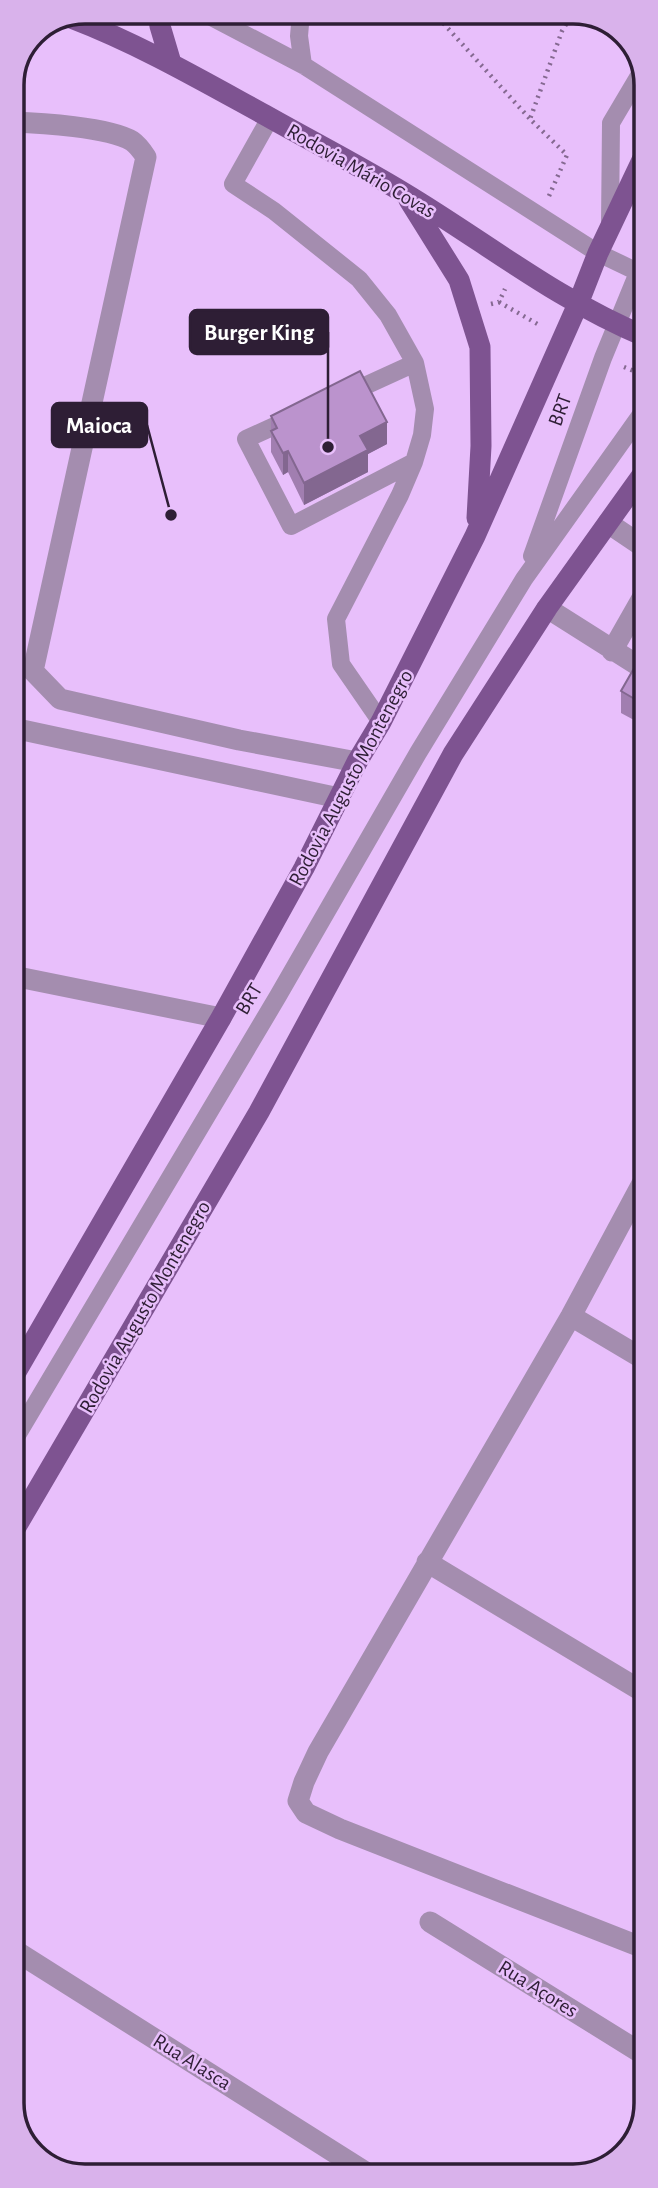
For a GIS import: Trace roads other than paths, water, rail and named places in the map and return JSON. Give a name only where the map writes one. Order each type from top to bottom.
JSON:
[{"type":"main road","name":"Rodovia Mário Covas","points":[[86,24],[129,41],[171,63],[404,193],[499,257],[578,304],[634,331]]},
{"type":"main road","points":[[160,24],[171,63]]},
{"type":"main road","name":"Rodovia Augusto Montenegro","points":[[24,1358],[221,1018],[381,722],[475,536],[598,253],[634,177]]},
{"type":"main road","points":[[404,193],[459,280],[480,347],[481,446],[475,536]]},
{"type":"main road","name":"Rodovia Augusto Montenegro","points":[[24,1513],[259,1112],[453,754],[547,608],[634,486]]},
{"type":"street","points":[[24,123],[54,124],[129,139],[139,146],[146,157],[33,671],[60,699],[239,740],[357,762]]},
{"type":"street","points":[[608,523],[634,541]]},
{"type":"street","points":[[547,608],[634,664]]},
{"type":"street","points":[[612,651],[634,612]]},
{"type":"street","points":[[24,730],[339,798]]},
{"type":"street","points":[[24,978],[221,1018]]},
{"type":"street","points":[[634,1199],[571,1316],[318,1752],[298,1801],[301,1808],[312,1816],[340,1829],[634,1945]]},
{"type":"street","points":[[571,1316],[634,1353]]},
{"type":"street","points":[[427,1562],[634,1686]]},
{"type":"street","name":"Rua Açores","points":[[430,1922],[634,2049]]},
{"type":"street","name":"Rua Alasca","points":[[24,1956],[352,2164]]},
{"type":"lane","points":[[225,24],[303,65],[598,253],[634,265]]},
{"type":"lane","points":[[300,24],[303,65]]},
{"type":"lane","points":[[610,229],[611,123],[634,84]]},
{"type":"lane","points":[[270,118],[233,184],[274,211],[359,279],[388,315],[415,363],[425,409],[422,435],[414,462],[400,495],[336,619],[341,664],[381,722]]},
{"type":"lane","name":"BRT","points":[[524,579],[617,324],[634,286]]},
{"type":"lane","points":[[332,400],[415,363]]},
{"type":"lane","points":[[307,411],[246,439],[290,526],[414,462]]},
{"type":"lane","name":"BRT","points":[[24,1423],[278,996],[418,753],[524,579],[634,424]]},
{"type":"place","name":"Burger King","points":[[328,447]]},
{"type":"place","name":"Maioca","points":[[171,515]]}]
